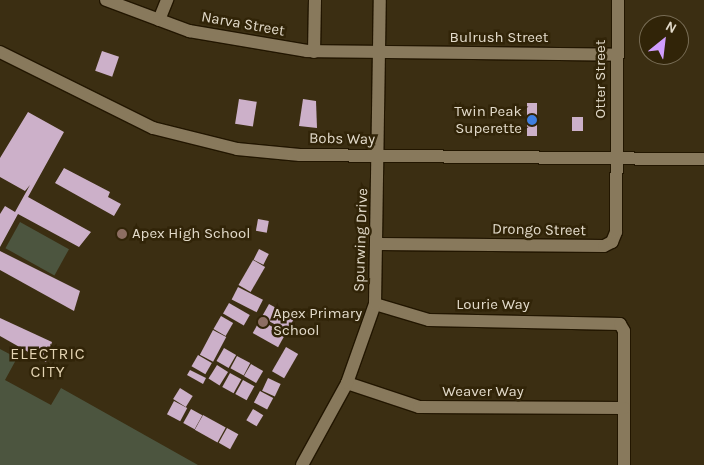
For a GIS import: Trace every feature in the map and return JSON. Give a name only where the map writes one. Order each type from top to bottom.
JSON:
[{"type":"street","name":"Narva Street","points":[[106,0],[189,31],[314,52],[380,53]]},
{"type":"street","points":[[159,20],[167,0]]},
{"type":"street","points":[[314,52],[315,0]]},
{"type":"street","name":"Spurwing Drive","points":[[304,464],[347,383],[375,304],[379,244],[380,0]]},
{"type":"street","name":"Otter Street","points":[[617,158],[618,0]]},
{"type":"street","name":"Bobs Way","points":[[0,52],[153,128],[237,149],[378,156],[704,159]]},
{"type":"street","name":"Bulrush Street","points":[[380,53],[617,55]]},
{"type":"street","name":"Drongo Street","points":[[379,244],[608,245],[616,232],[617,158]]},
{"type":"street","name":"Lourie Way","points":[[375,304],[429,320],[613,321],[624,332],[624,408]]},
{"type":"street","name":"Weaver Way","points":[[347,383],[419,407],[624,408]]},
{"type":"street","points":[[624,408],[624,465]]},
{"type":"green space","points":[[20,222],[69,249],[54,275],[5,248]]},
{"type":"green space","points":[[0,349],[17,358],[5,380],[51,405],[61,388],[198,465],[0,465]]},
{"type":"building","points":[[102,51],[119,57],[112,77],[95,71]]},
{"type":"building","points":[[239,99],[257,102],[253,127],[235,124]]},
{"type":"building","points":[[303,99],[316,101],[317,128],[299,126]]},
{"type":"building","name":"Twin Peak Superette","points":[[527,103],[537,103],[537,136],[527,136]]},
{"type":"building","points":[[28,112],[64,132],[28,197],[91,232],[79,247],[18,214],[0,247],[0,214],[5,206],[15,212],[30,185],[25,191],[0,177],[0,158]]},
{"type":"building","points":[[572,117],[583,117],[583,131],[572,131]]},
{"type":"building","points":[[64,168],[110,192],[108,197],[121,204],[114,216],[55,183]]},
{"type":"building","points":[[258,219],[269,221],[267,233],[256,231]]},
{"type":"building","points":[[259,249],[269,254],[263,265],[254,260]]},
{"type":"building","points":[[0,251],[80,291],[74,311],[0,270]]},
{"type":"building","points":[[253,260],[265,267],[251,292],[238,285]]},
{"type":"building","points":[[238,287],[263,300],[257,312],[232,299]]},
{"type":"building","points":[[229,303],[250,315],[244,325],[223,313]]},
{"type":"building","points":[[269,304],[294,318],[287,331],[262,317]]},
{"type":"building","points":[[221,316],[233,323],[226,336],[214,329]]},
{"type":"building","points":[[0,318],[52,342],[46,362],[0,336]]},
{"type":"building","points":[[260,320],[285,334],[278,347],[253,333]]},
{"type":"building","points":[[213,330],[226,337],[213,362],[200,355]]},
{"type":"building","points":[[286,347],[298,354],[284,378],[272,371]]},
{"type":"building","points":[[224,348],[236,355],[229,368],[216,361]]},
{"type":"building","points":[[198,355],[212,363],[205,374],[192,366]]},
{"type":"building","points":[[237,356],[250,363],[244,375],[230,368]]},
{"type":"building","points":[[251,364],[263,371],[256,383],[244,376]]},
{"type":"building","points":[[217,365],[228,372],[220,385],[209,379]]},
{"type":"building","points":[[190,370],[206,378],[203,384],[187,375]]},
{"type":"building","points":[[230,373],[241,379],[234,393],[222,387]]},
{"type":"building","points":[[268,378],[281,384],[275,397],[262,391]]},
{"type":"building","points":[[243,380],[254,386],[247,400],[235,394]]},
{"type":"building","points":[[180,388],[193,396],[186,407],[173,399]]},
{"type":"building","points":[[260,391],[273,398],[267,410],[254,402]]},
{"type":"building","points":[[174,401],[187,408],[180,421],[167,414]]},
{"type":"building","points":[[191,409],[202,415],[195,429],[183,423]]},
{"type":"building","points":[[253,409],[263,415],[257,426],[246,420]]},
{"type":"building","points":[[203,415],[226,428],[217,442],[195,430]]},
{"type":"building","points":[[227,428],[238,434],[230,449],[219,443]]},
{"type":"place","name":"Twin Peak Superette","points":[[532,120]]},
{"type":"place","name":"Apex High School","points":[[122,234]]},
{"type":"place","name":"Apex Primary School","points":[[263,322]]},
{"type":"district","name":"ELECTRIC CITY","points":[[48,363]]}]
